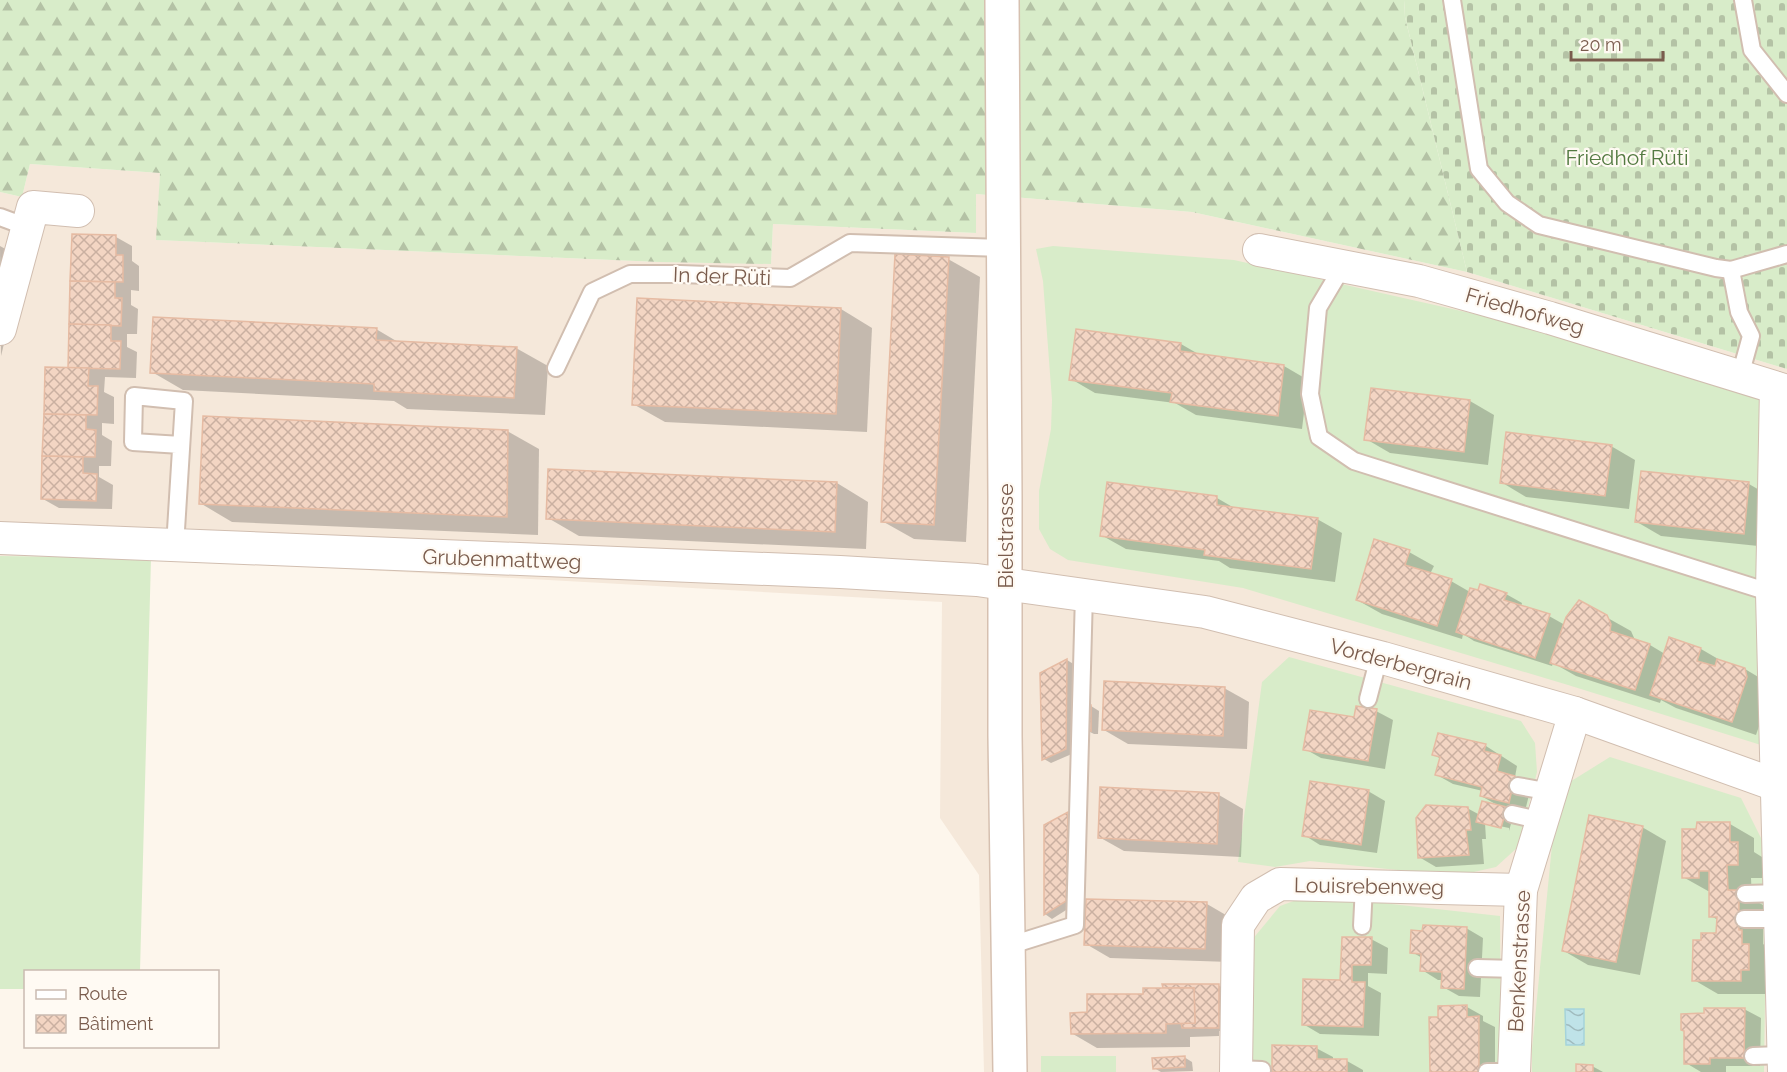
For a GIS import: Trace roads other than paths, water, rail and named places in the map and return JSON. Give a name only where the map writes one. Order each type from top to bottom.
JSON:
[{"type":"main road","name":"Bielstrasse","points":[[1002,0],[1004,583],[1010,1072]]},
{"type":"street","points":[[0,330],[14,222],[33,207],[78,211]]},
{"type":"street","name":"Friedhofweg","points":[[1259,250],[1419,281],[1550,318],[1781,390]]},
{"type":"street","points":[[1781,390],[1772,593],[1782,787],[1780,906],[1784,1064]]},
{"type":"street","name":"Grubenmattweg","points":[[0,538],[840,572],[1004,583]]},
{"type":"street","name":"Vorderbergrain","points":[[1004,583],[1205,612],[1380,657],[1575,713],[1782,787]]},
{"type":"street","name":"Benkenstrasse","points":[[1514,1072],[1521,890],[1535,809],[1575,713]]},
{"type":"street","name":"Louisrebenweg","points":[[1245,1070],[1238,925],[1256,898],[1280,884],[1521,890]]},
{"type":"lane","points":[[1452,0],[1479,169],[1507,203],[1539,225],[1716,268],[1731,270],[1787,254]]},
{"type":"lane","points":[[1743,0],[1752,50],[1787,94]]},
{"type":"lane","name":"In der Rüti","points":[[556,368],[592,292],[630,274],[790,278],[850,243],[1002,248]]},
{"type":"lane","points":[[1343,267],[1318,308],[1310,394],[1319,437],[1354,461],[1772,593]]},
{"type":"lane","points":[[1731,270],[1739,312],[1751,336],[1740,376]]},
{"type":"lane","points":[[175,546],[181,445]]},
{"type":"lane","points":[[1008,946],[1076,925],[1084,594]]},
{"type":"lane","points":[[1368,699],[1380,657]]},
{"type":"lane","points":[[1518,786],[1535,809]]},
{"type":"lane","points":[[1362,926],[1364,886]]},
{"type":"lane","points":[[1745,894],[1780,906]]},
{"type":"lane","points":[[1744,919],[1780,906]]},
{"type":"lane","points":[[1477,968],[1518,969]]},
{"type":"lane","points":[[1753,1056],[1784,1064]]},
{"type":"lane","points":[[1488,1072],[1514,1072]]},
{"type":"water","points":[[1565,1009],[1584,1009],[1584,1045],[1566,1045]]},
{"type":"park label","name":"Friedhof Rüti","points":[[1627,157]]}]
